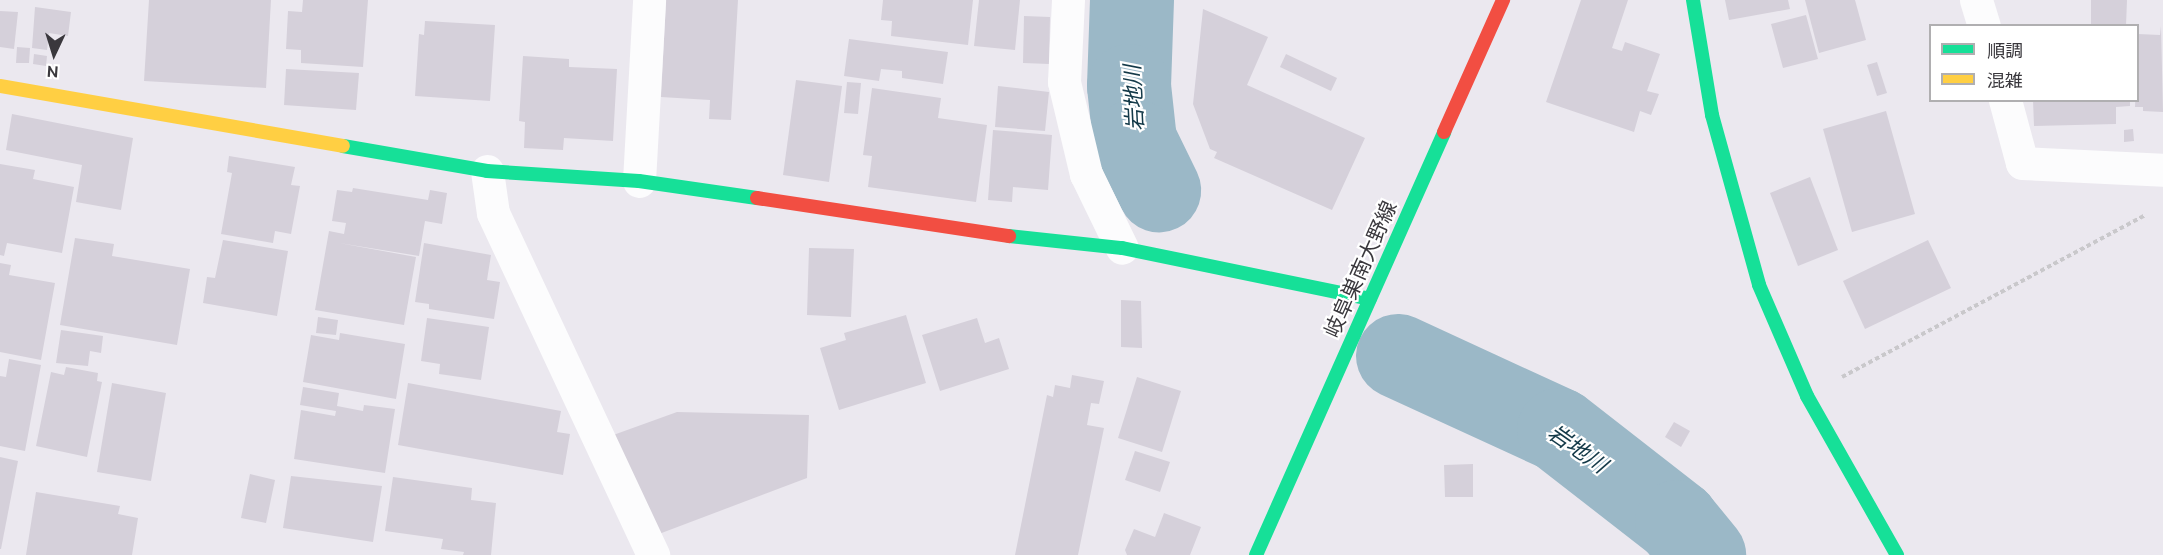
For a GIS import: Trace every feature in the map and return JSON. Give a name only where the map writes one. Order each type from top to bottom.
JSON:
[{"type":"street","points":[[639,181],[649,0]]},
{"type":"street","points":[[1068,0],[1064,82],[1086,174],[1122,248]]},
{"type":"street","name":"岐阜巣南大野線","points":[[1256,555],[1503,0]]},
{"type":"street","points":[[1694,0],[1712,115],[1759,285],[1807,396],[1852,481],[1898,555]]},
{"type":"street","points":[[1976,0],[1983,24]]},
{"type":"street","points":[[0,86],[487,171],[639,181],[1022,238],[1122,248],[1370,299]]},
{"type":"street","points":[[2006,102],[2022,163],[2163,170]]},
{"type":"street","points":[[487,171],[493,213],[653,555]]},
{"type":"path","points":[[1807,396],[2145,215]]},
{"type":"building","points":[[149,0],[271,0],[266,88],[144,81]]},
{"type":"building","points":[[303,0],[368,0],[363,67],[301,63],[301,50],[286,49],[288,11],[302,12]]},
{"type":"building","points":[[666,0],[738,0],[731,120],[709,119],[710,100],[661,97]]},
{"type":"building","points":[[883,0],[973,0],[968,45],[891,36],[892,21],[881,20]]},
{"type":"building","points":[[979,0],[1020,0],[1015,50],[974,46]]},
{"type":"building","points":[[1581,0],[1628,0],[1612,48],[1622,51],[1625,42],[1660,54],[1647,91],[1659,94],[1651,115],[1640,111],[1634,132],[1546,102]]},
{"type":"building","points":[[1725,0],[1788,0],[1790,9],[1729,20]]},
{"type":"building","points":[[1805,0],[1855,0],[1866,40],[1819,53]]},
{"type":"building","points":[[2091,0],[2127,0],[2126,24],[2091,24]]},
{"type":"building","points":[[35,7],[71,12],[68,36],[49,33],[47,50],[32,48]]},
{"type":"building","points":[[1203,9],[1268,37],[1247,85],[1365,138],[1332,210],[1214,158],[1217,152],[1210,149],[1193,104]]},
{"type":"building","points":[[0,11],[18,12],[14,49],[0,47]]},
{"type":"building","points":[[1806,15],[1818,59],[1783,68],[1771,24]]},
{"type":"building","points":[[1024,16],[1050,17],[1049,64],[1023,63]]},
{"type":"building","points":[[425,21],[495,25],[490,101],[415,96],[419,34],[424,35]]},
{"type":"building","points":[[2161,26],[2163,112],[2143,111],[2143,107],[2135,107],[2135,102],[2139,102],[2139,34],[2160,35]]},
{"type":"building","points":[[849,39],[948,52],[943,84],[902,78],[902,71],[881,69],[879,81],[844,76]]},
{"type":"building","points":[[17,47],[30,48],[29,63],[16,63]]},
{"type":"building","points":[[34,54],[47,56],[46,66],[33,64]]},
{"type":"building","points":[[1286,54],[1337,78],[1331,91],[1280,67]]},
{"type":"building","points":[[523,56],[569,59],[569,67],[617,69],[613,141],[564,138],[563,150],[524,148],[525,122],[519,121]]},
{"type":"building","points":[[1877,62],[1887,93],[1877,96],[1867,65]]},
{"type":"building","points":[[286,69],[359,73],[356,110],[284,105]]},
{"type":"building","points":[[796,80],[842,86],[829,182],[783,175]]},
{"type":"building","points":[[847,82],[861,83],[858,114],[844,113]]},
{"type":"building","points":[[998,86],[1049,92],[1045,131],[995,127]]},
{"type":"building","points":[[872,88],[941,98],[938,118],[987,125],[976,202],[868,187],[872,156],[863,155]]},
{"type":"building","points":[[2033,102],[2130,102],[2130,106],[2116,107],[2116,124],[2034,126]]},
{"type":"building","points":[[1886,111],[1915,214],[1852,232],[1823,129]]},
{"type":"building","points":[[12,114],[133,138],[121,210],[76,202],[82,165],[6,150]]},
{"type":"building","points":[[2133,129],[2134,141],[2124,142],[2124,130]]},
{"type":"building","points":[[993,130],[1052,135],[1048,190],[1013,187],[1012,202],[988,200]]},
{"type":"building","points":[[229,156],[295,167],[291,185],[300,186],[291,234],[275,231],[273,243],[221,234],[232,173],[227,172]]},
{"type":"building","points":[[0,164],[35,170],[33,179],[74,187],[62,253],[7,243],[4,256],[0,255]]},
{"type":"building","points":[[1810,177],[1838,250],[1798,266],[1770,193]]},
{"type":"building","points":[[353,188],[428,200],[430,190],[447,193],[442,224],[425,221],[419,256],[339,243],[416,257],[404,325],[315,310],[329,231],[344,234],[346,223],[332,221],[337,190],[352,192]]},
{"type":"building","points":[[75,238],[114,244],[112,256],[190,269],[177,345],[60,325]]},
{"type":"building","points":[[223,240],[288,251],[277,316],[203,303],[207,277],[215,278]]},
{"type":"building","points":[[1928,240],[1951,288],[1865,329],[1843,281]]},
{"type":"building","points":[[424,243],[491,255],[487,280],[500,282],[494,319],[429,309],[429,304],[415,302]]},
{"type":"building","points":[[809,248],[854,249],[851,317],[807,315]]},
{"type":"building","points":[[0,263],[11,265],[9,275],[55,283],[41,360],[0,352]]},
{"type":"building","points":[[1121,300],[1141,301],[1142,348],[1121,347]]},
{"type":"building","points":[[906,315],[926,383],[839,410],[820,348],[846,340],[844,333]]},
{"type":"building","points":[[318,317],[338,320],[336,335],[316,333]]},
{"type":"building","points":[[427,318],[489,327],[481,380],[439,374],[440,364],[421,361]]},
{"type":"building","points":[[977,318],[985,343],[999,338],[1009,369],[940,391],[922,335]]},
{"type":"building","points":[[61,330],[103,336],[101,353],[90,351],[88,366],[56,363]]},
{"type":"building","points":[[340,333],[405,344],[396,399],[303,382],[311,335],[339,340]]},
{"type":"building","points":[[9,359],[41,365],[25,451],[0,446],[0,376],[6,377]]},
{"type":"building","points":[[66,367],[98,373],[97,381],[102,382],[87,457],[36,446],[51,372],[64,375]]},
{"type":"building","points":[[1072,375],[1104,381],[1099,404],[1091,403],[1087,425],[1104,428],[1078,555],[1015,555],[1047,395],[1053,397],[1055,385],[1070,388]]},
{"type":"building","points":[[1137,377],[1181,391],[1162,452],[1118,438]]},
{"type":"building","points":[[112,383],[166,393],[151,481],[97,472]]},
{"type":"building","points":[[408,383],[561,411],[557,432],[570,434],[563,475],[398,445]]},
{"type":"building","points":[[303,387],[339,393],[337,406],[363,411],[364,405],[395,409],[385,473],[294,459],[301,410],[335,416],[336,411],[300,405]]},
{"type":"building","points":[[677,412],[809,415],[807,478],[651,537],[605,438]]},
{"type":"building","points":[[1674,422],[1690,431],[1681,447],[1665,437]]},
{"type":"building","points":[[1135,451],[1170,462],[1160,492],[1125,480]]},
{"type":"building","points":[[0,457],[18,461],[1,549],[0,549]]},
{"type":"building","points":[[1473,464],[1473,497],[1445,497],[1444,465]]},
{"type":"building","points":[[250,474],[275,480],[266,523],[241,518]]},
{"type":"building","points":[[291,476],[382,486],[373,542],[283,528]]},
{"type":"building","points":[[393,477],[472,488],[471,500],[496,503],[491,555],[463,555],[464,552],[441,549],[443,539],[385,531]]},
{"type":"building","points":[[36,492],[120,506],[118,514],[138,518],[132,555],[26,555]]},
{"type":"building","points":[[1164,513],[1201,527],[1190,555],[1127,555],[1125,550],[1134,529],[1155,537]]},
{"type":"waterway","name":"岩地川","points":[[1132,0],[1129,86],[1135,141],[1159,190]]},
{"type":"waterway","name":"岩地川","points":[[1398,356],[1559,430],[1677,522],[1704,555]]},
{"type":"traffic: fast","points":[[1693,0],[1712,115],[1759,285],[1807,396],[1897,555]]},
{"type":"traffic: fast","points":[[1256,555],[1444,132]]},
{"type":"traffic: fast","points":[[343,146],[487,171],[639,181],[757,198]]},
{"type":"traffic: fast","points":[[1009,236],[1122,248],[1370,299]]},
{"type":"traffic: slow","points":[[0,86],[343,146]]},
{"type":"traffic: jam","points":[[1444,132],[1503,0]]},
{"type":"traffic: jam","points":[[757,198],[1009,236]]}]
